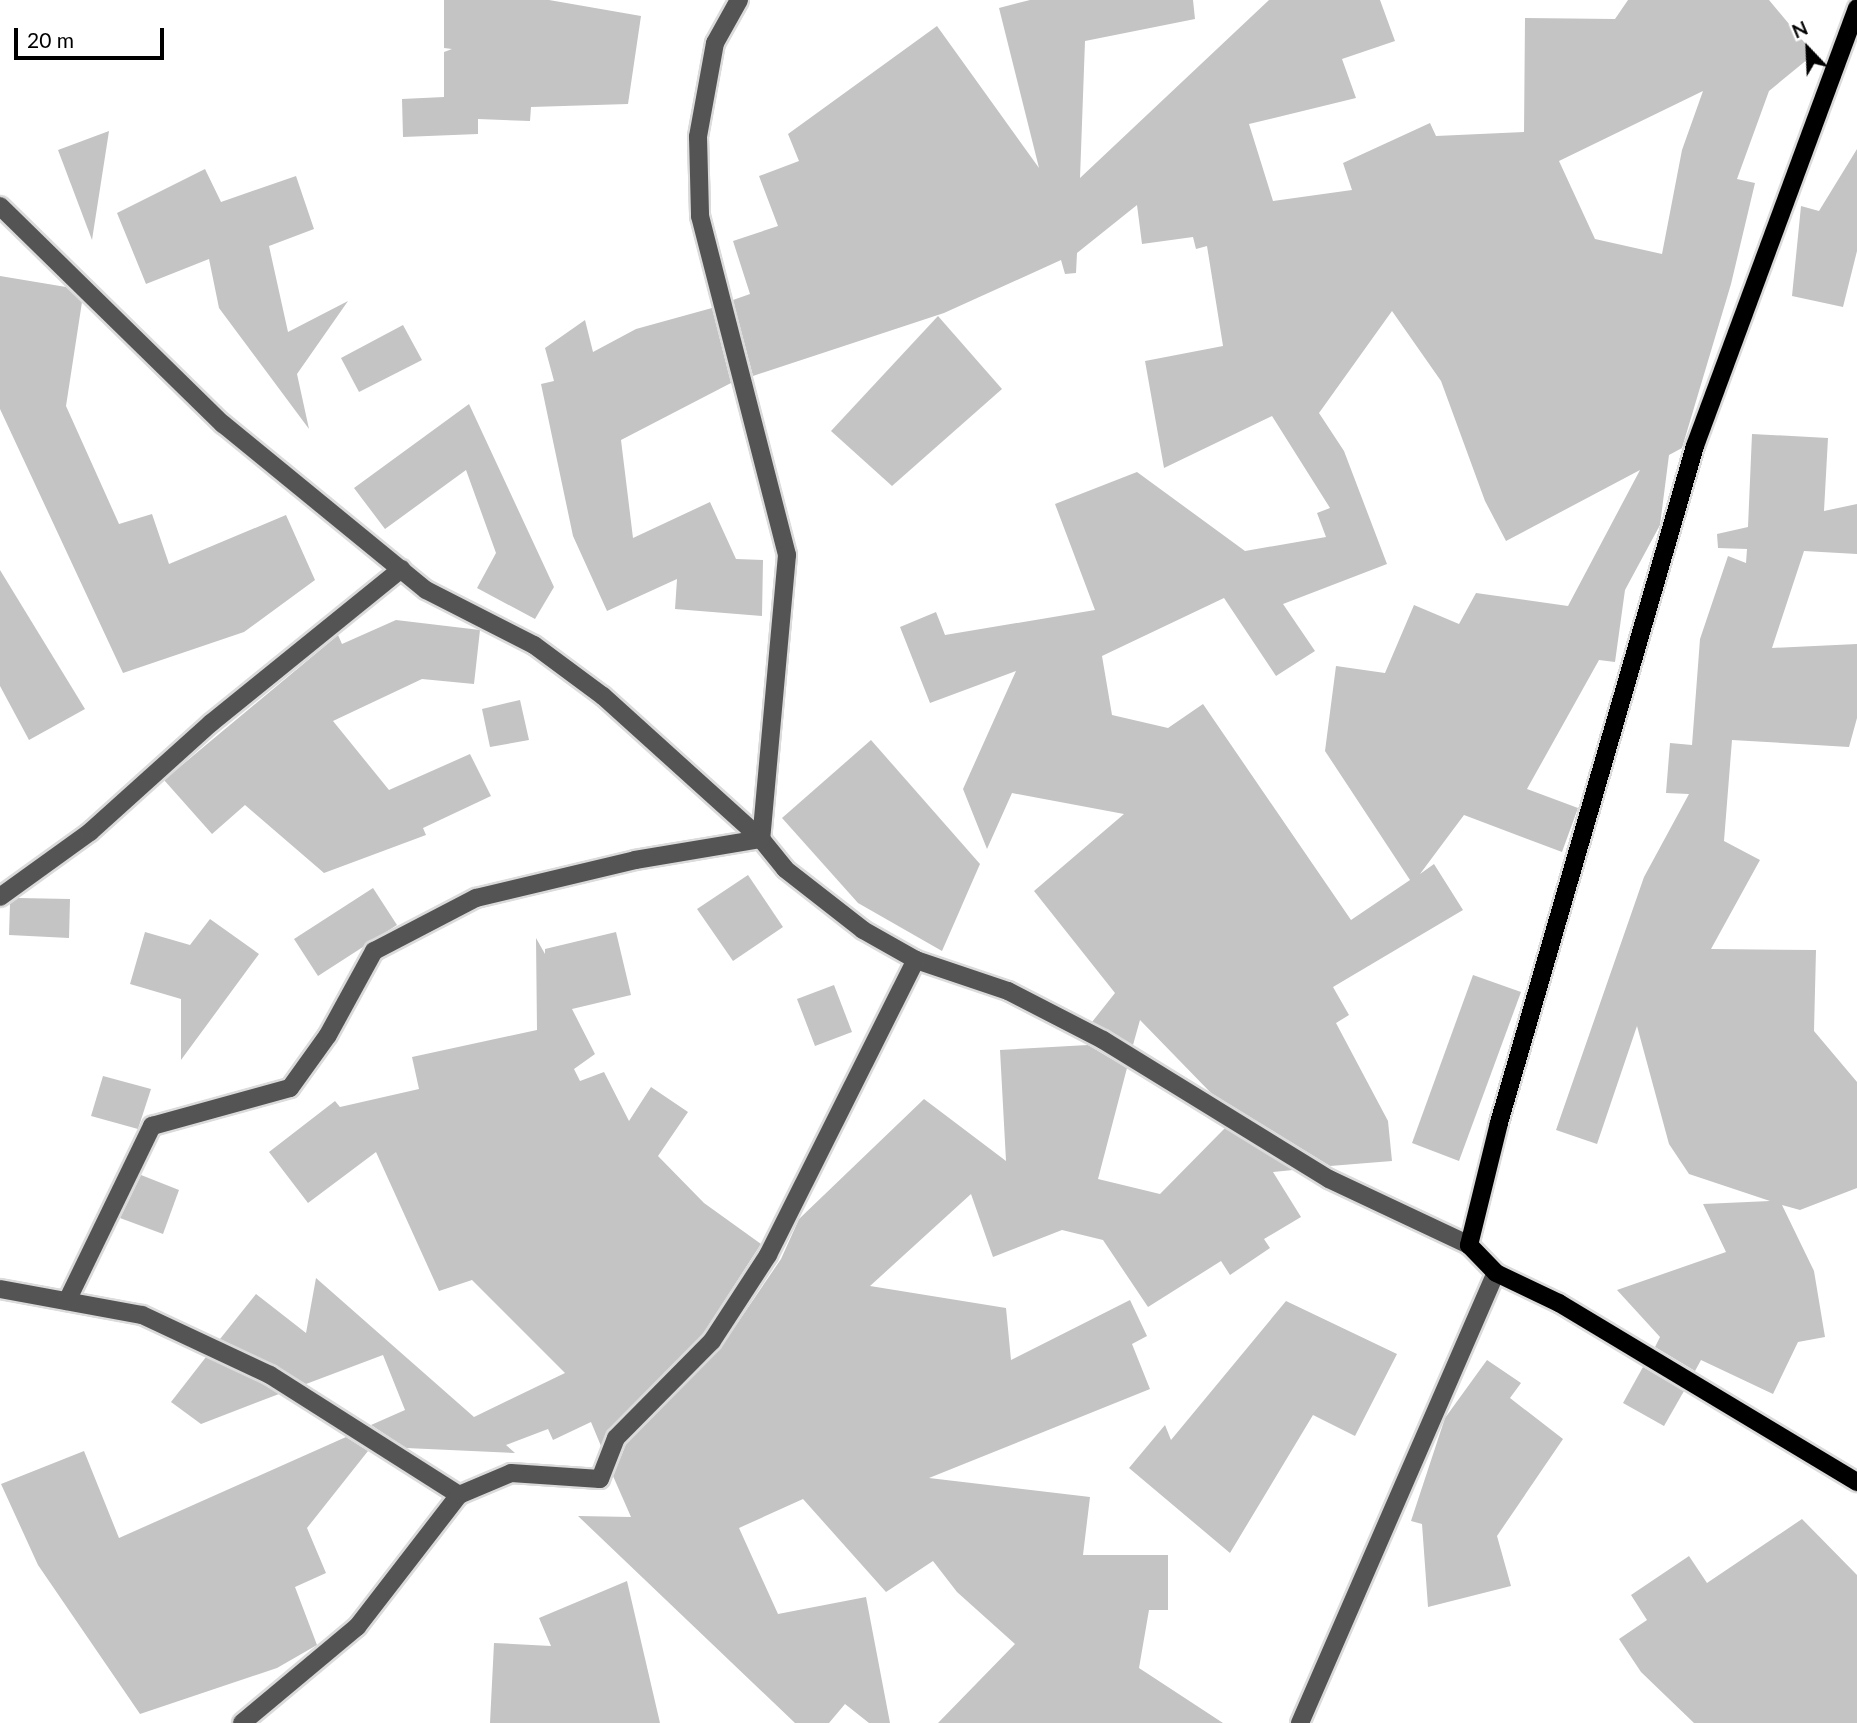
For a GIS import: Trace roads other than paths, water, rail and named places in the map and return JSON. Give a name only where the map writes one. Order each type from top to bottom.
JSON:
[{"type":"main road","points":[[1857,8],[1695,446],[1499,1123],[1469,1245],[1496,1273],[1559,1303],[1857,1482]]},
{"type":"street","points":[[739,0],[715,43],[698,137],[700,216],[787,555],[761,839]]},
{"type":"street","points":[[0,206],[223,424],[401,569],[465,613],[534,645],[603,696],[761,839],[785,870],[863,930],[916,960],[1008,991],[1079,1028],[1329,1179],[1469,1245]]},
{"type":"street","points":[[0,897],[90,832],[211,723],[401,569]]},
{"type":"street","points":[[67,1301],[152,1126],[290,1088],[328,1035],[373,951],[476,898],[635,860],[761,839]]},
{"type":"street","points":[[243,1723],[358,1627],[459,1495],[511,1473],[600,1479],[616,1438],[712,1341],[768,1255],[916,960]]},
{"type":"street","points":[[1300,1723],[1496,1273]]},
{"type":"street","points":[[0,1289],[142,1315],[270,1375],[459,1495]]}]
